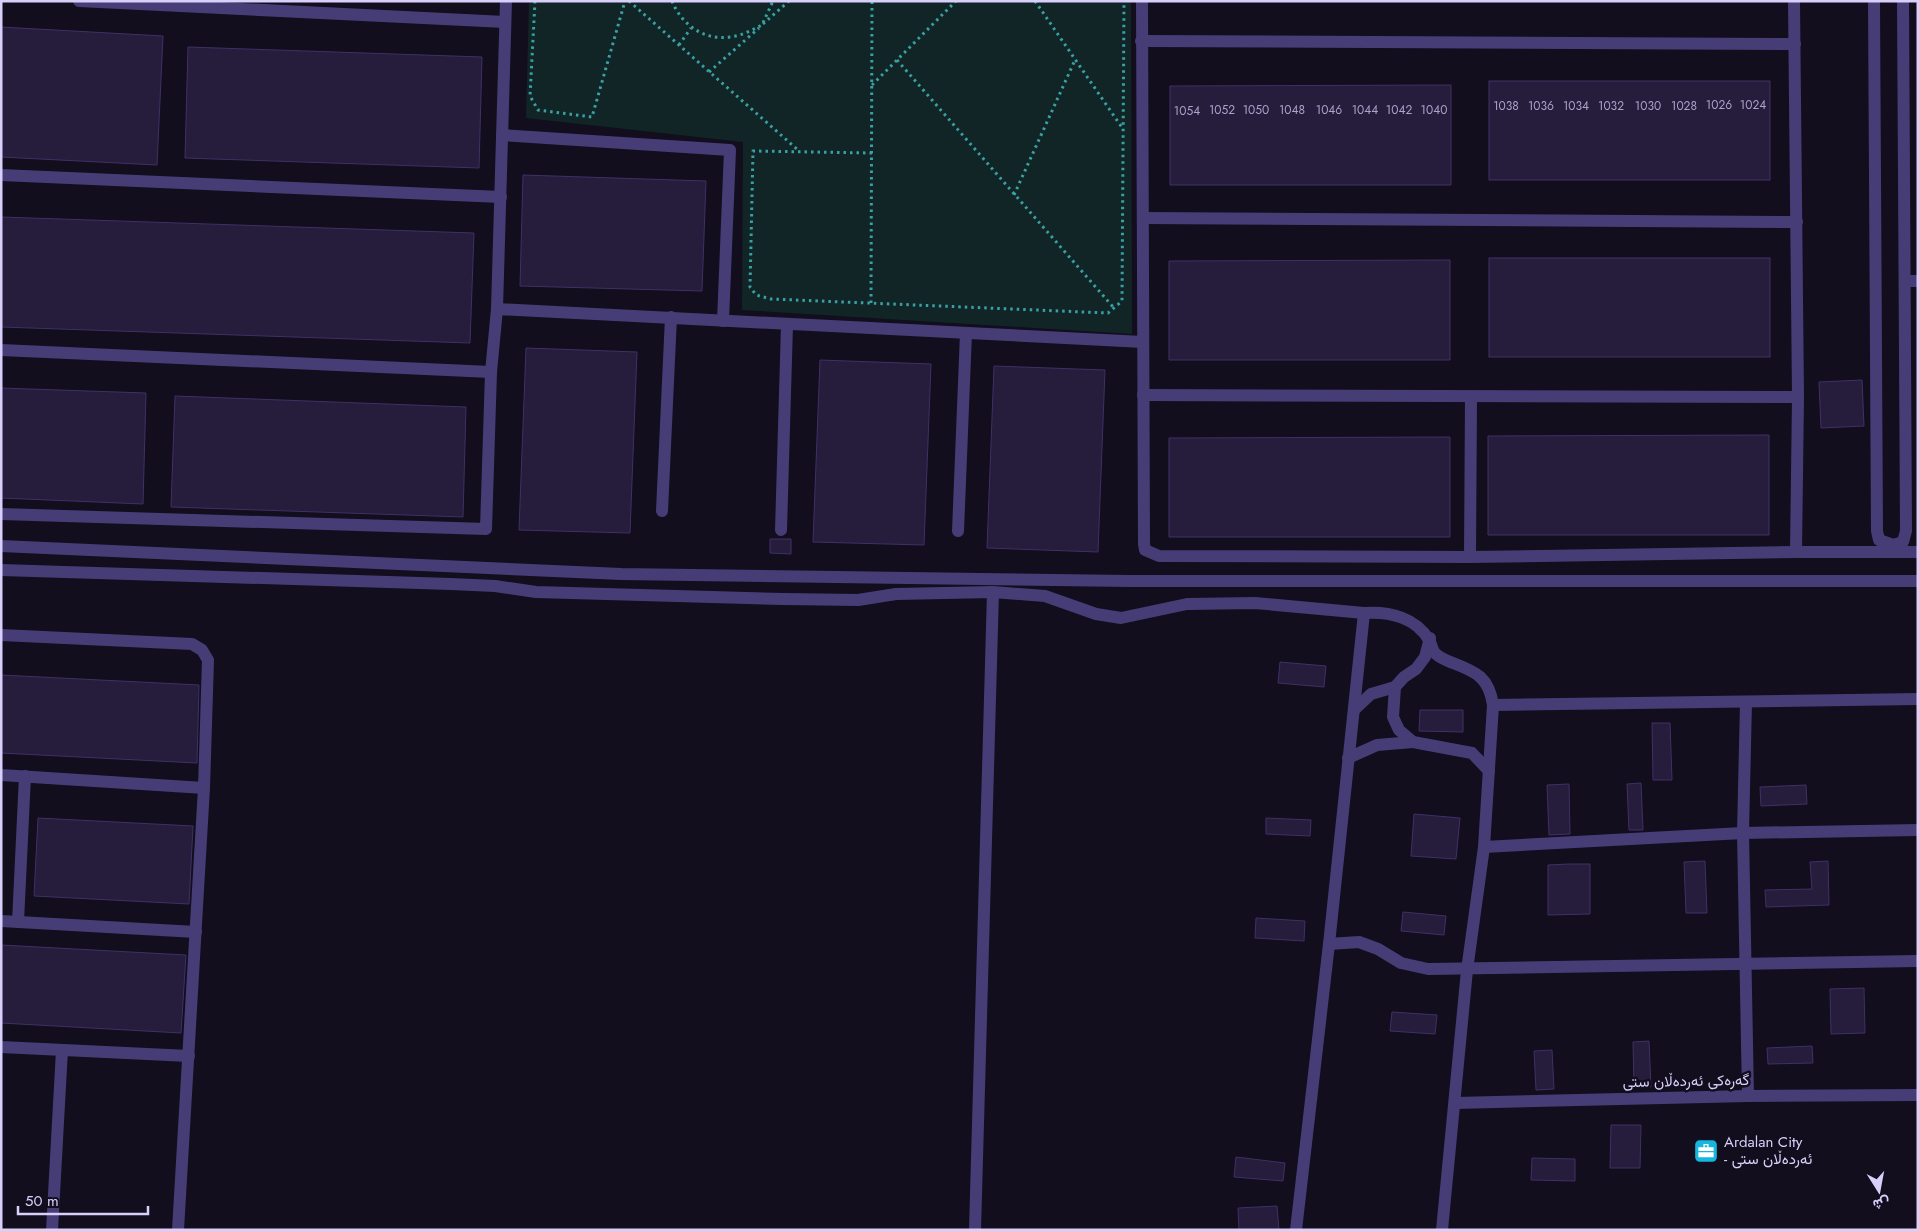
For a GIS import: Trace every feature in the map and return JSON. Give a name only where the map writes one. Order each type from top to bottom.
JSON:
[{"type":"street","points":[[79,1],[505,22]]},
{"type":"street","points":[[1,514],[486,529],[491,372],[501,197],[506,1]]},
{"type":"street","points":[[1142,1],[1144,544],[1145,550],[1150,554],[1169,556],[1470,557],[1918,552]]},
{"type":"street","points":[[1794,1],[1798,398],[1796,552]]},
{"type":"street","points":[[1874,1],[1877,531],[1879,540],[1892,545],[1903,542],[1906,531],[1912,281],[1903,1]]},
{"type":"street","points":[[1141,42],[1795,44]]},
{"type":"street","points":[[502,135],[730,150],[723,321]]},
{"type":"street","points":[[1,175],[501,197]]},
{"type":"street","points":[[1143,218],[1797,222]]},
{"type":"street","points":[[496,309],[1143,342]]},
{"type":"street","points":[[662,511],[671,317]]},
{"type":"street","points":[[781,530],[787,325]]},
{"type":"street","points":[[958,531],[966,333]]},
{"type":"street","points":[[1,350],[491,372]]},
{"type":"street","points":[[1143,395],[1798,398]]},
{"type":"street","points":[[1470,557],[1471,396]]},
{"type":"street","points":[[1,546],[621,574],[1129,581],[1918,581]]},
{"type":"street","points":[[1,570],[451,584],[495,586],[536,592],[783,600],[858,600],[896,594],[993,592],[1045,596],[1096,614],[1121,618],[1188,604],[1255,603],[1364,613],[1374,612],[1416,623],[1430,639],[1435,654],[1466,668],[1482,678],[1491,690],[1493,705],[1484,847],[1467,970],[1442,1230]]},
{"type":"street","points":[[975,1230],[993,592]]},
{"type":"street","points":[[1296,1230],[1364,613]]},
{"type":"street","points":[[1,635],[192,644],[202,650],[208,660],[204,788],[178,1230]]},
{"type":"street","points":[[1354,710],[1371,694],[1395,686],[1404,676],[1416,669],[1425,657],[1430,639]]},
{"type":"street","points":[[1395,686],[1393,717],[1399,730],[1414,742]]},
{"type":"street","points":[[1493,705],[1918,699]]},
{"type":"street","points":[[1746,702],[1743,833],[1748,1096]]},
{"type":"street","points":[[1348,758],[1377,745],[1414,742],[1472,753],[1489,771]]},
{"type":"street","points":[[1,775],[204,788]]},
{"type":"street","points":[[18,922],[25,776]]},
{"type":"street","points":[[1484,847],[1743,833],[1918,830]]},
{"type":"street","points":[[1,921],[196,932]]},
{"type":"street","points":[[1329,944],[1358,942],[1378,949],[1401,963],[1428,969],[1467,970],[1918,961]]},
{"type":"street","points":[[1,1047],[188,1056]]},
{"type":"street","points":[[52,1230],[62,1050]]},
{"type":"street","name":"گەرەکی ئەردەڵان ستی","points":[[1455,1103],[1748,1096],[1918,1095]]},
{"type":"path","points":[[535,1],[530,96],[538,110],[592,116],[625,1]]},
{"type":"path","points":[[630,1],[799,151]]},
{"type":"path","points":[[672,1],[681,19],[691,28],[712,37],[729,37],[762,25],[773,1]]},
{"type":"path","points":[[709,72],[789,1]]},
{"type":"path","points":[[871,303],[872,1]]},
{"type":"path","points":[[872,86],[956,1]]},
{"type":"path","points":[[1035,1],[1123,129]]},
{"type":"path","points":[[872,153],[752,151],[750,287],[756,295],[771,299],[1108,313],[1122,301],[1124,1]]},
{"type":"path","points":[[679,45],[691,28]]},
{"type":"path","points":[[897,60],[1114,308]]},
{"type":"path","points":[[1014,194],[1076,60]]},
{"type":"green space","points":[[529,1],[1131,1],[1132,334],[742,310],[743,142],[526,118]]},
{"type":"building","points":[[1,27],[163,36],[157,165],[1,157]]},
{"type":"building","points":[[188,47],[482,57],[479,168],[185,158]]},
{"type":"building","points":[[1489,81],[1770,81],[1770,180],[1489,180]]},
{"type":"building","points":[[1451,85],[1451,185],[1170,185],[1170,86]]},
{"type":"building","points":[[523,175],[706,181],[702,291],[520,286]]},
{"type":"building","points":[[1,217],[474,233],[470,343],[1,327]]},
{"type":"building","points":[[1489,258],[1770,258],[1770,357],[1489,357]]},
{"type":"building","points":[[1450,260],[1450,360],[1169,360],[1169,261]]},
{"type":"building","points":[[526,348],[637,352],[630,533],[519,530]]},
{"type":"building","points":[[820,360],[931,364],[924,545],[813,542]]},
{"type":"building","points":[[994,366],[1105,370],[1098,552],[987,548]]},
{"type":"building","points":[[1862,380],[1864,426],[1821,428],[1819,382]]},
{"type":"building","points":[[1,388],[146,393],[143,504],[1,498]]},
{"type":"building","points":[[175,396],[466,407],[463,517],[171,507]]},
{"type":"building","points":[[1769,435],[1769,535],[1488,535],[1488,436]]},
{"type":"building","points":[[1450,437],[1450,537],[1169,537],[1169,438]]},
{"type":"building","points":[[770,539],[791,539],[791,554],[770,553]]},
{"type":"building","points":[[1280,662],[1326,666],[1324,687],[1278,683]]},
{"type":"building","points":[[1,675],[199,685],[197,763],[1,753]]},
{"type":"building","points":[[1420,710],[1463,710],[1463,732],[1419,731]]},
{"type":"building","points":[[1652,723],[1670,723],[1672,780],[1653,780]]},
{"type":"building","points":[[1641,783],[1643,830],[1629,830],[1627,784]]},
{"type":"building","points":[[1569,784],[1570,834],[1549,835],[1547,785]]},
{"type":"building","points":[[1806,785],[1807,804],[1761,806],[1760,787]]},
{"type":"building","points":[[1414,814],[1460,818],[1456,859],[1411,856]]},
{"type":"building","points":[[38,818],[193,826],[189,904],[34,896]]},
{"type":"building","points":[[1266,818],[1311,820],[1310,836],[1266,834]]},
{"type":"building","points":[[1705,861],[1707,913],[1686,913],[1684,862]]},
{"type":"building","points":[[1828,861],[1829,905],[1766,907],[1765,890],[1812,889],[1810,862]]},
{"type":"building","points":[[1590,864],[1590,914],[1548,915],[1548,865]]},
{"type":"building","points":[[1403,912],[1446,916],[1444,935],[1401,931]]},
{"type":"building","points":[[1256,918],[1305,921],[1304,941],[1255,938]]},
{"type":"building","points":[[1,945],[186,955],[181,1033],[1,1023]]},
{"type":"building","points":[[1864,988],[1865,1033],[1831,1034],[1830,989]]},
{"type":"building","points":[[1392,1012],[1437,1015],[1435,1034],[1390,1031]]},
{"type":"building","points":[[1649,1041],[1651,1087],[1634,1087],[1633,1042]]},
{"type":"building","points":[[1812,1046],[1813,1063],[1768,1064],[1767,1048]]},
{"type":"building","points":[[1552,1050],[1554,1089],[1536,1090],[1534,1051]]},
{"type":"building","points":[[1611,1125],[1641,1125],[1640,1168],[1610,1168]]},
{"type":"building","points":[[1236,1157],[1285,1163],[1283,1181],[1234,1177]]},
{"type":"building","points":[[1532,1158],[1575,1159],[1575,1181],[1531,1180]]},
{"type":"building","points":[[1277,1206],[1279,1230],[1239,1230],[1238,1208]]},
{"type":"place","name":"Ardalan City - ئەردەڵان ستی","points":[[1706,1151]]}]
